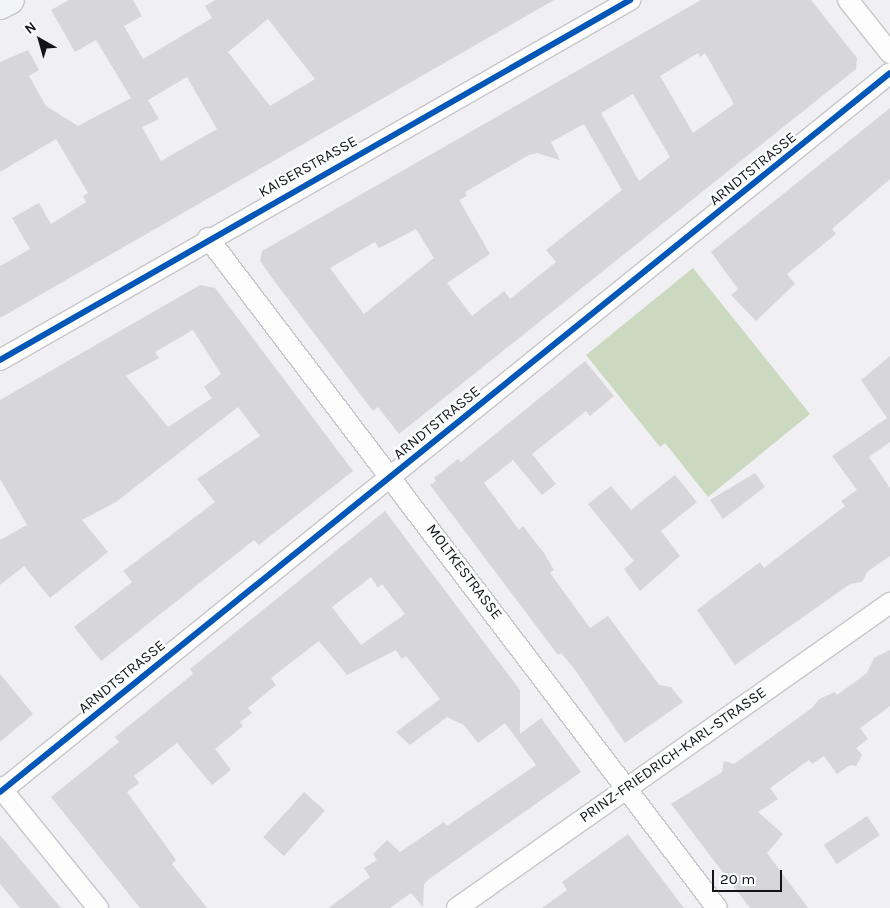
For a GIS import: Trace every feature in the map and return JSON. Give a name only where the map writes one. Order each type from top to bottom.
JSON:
[{"type":"main road","points":[[0,6],[10,0]]},
{"type":"street","name":"KAISERSTRASSE","points":[[0,360],[208,238],[630,0]]},
{"type":"street","points":[[848,0],[890,53]]},
{"type":"street","name":"ARNDTSTRASSE","points":[[1,789],[890,73]]},
{"type":"street","name":"MOLTKESTRASSE","points":[[208,238],[392,476],[717,908]]},
{"type":"street","name":"PRINZ-FRIEDRICH-KARL-STRASSE","points":[[457,908],[890,603]]},
{"type":"street","points":[[1,789],[98,908]]},
{"type":"green space","points":[[693,268],[810,414],[708,497],[665,443],[660,447],[586,355]]},
{"type":"building","points":[[69,0],[133,0],[142,16],[124,26],[143,59],[212,18],[205,6],[215,0],[554,0],[0,318],[0,266],[30,249],[12,218],[39,203],[51,224],[86,202],[83,196],[88,193],[56,139],[0,172],[0,62],[28,50],[39,70],[29,76],[46,106],[78,126],[131,98],[96,40],[75,52],[51,10]],"holes":[[[268,19],[315,79],[270,106],[228,52]],[[187,77],[217,129],[161,161],[142,127],[159,119],[148,100]]]},
{"type":"building","points":[[701,0],[811,0],[857,58],[856,69],[399,434],[378,407],[373,411],[275,282],[260,261],[262,251]],"holes":[[[698,53],[700,57],[705,53],[734,104],[693,133],[660,76]],[[633,94],[670,157],[639,181],[601,113]],[[584,124],[622,190],[546,250],[556,262],[510,299],[504,291],[472,316],[447,283],[490,254],[459,200],[467,196],[465,192],[529,155],[537,153],[560,160],[551,142]],[[416,229],[434,258],[364,314],[330,268],[375,242],[379,248]]]},
{"type":"building","points":[[890,108],[890,179],[832,229],[836,234],[787,274],[795,284],[756,321],[731,295],[738,289],[711,252]]},
{"type":"building","points":[[200,285],[215,288],[353,471],[259,545],[254,540],[101,661],[74,627],[132,582],[123,571],[215,502],[197,479],[260,436],[238,407],[116,502],[82,520],[108,552],[50,598],[24,566],[0,585],[0,540],[27,525],[0,479],[0,400]],"holes":[[[193,330],[221,374],[204,387],[212,398],[168,427],[126,376],[159,358],[155,352]]]},
{"type":"building","points":[[890,356],[890,442],[869,457],[890,488],[890,556],[867,572],[862,582],[850,584],[735,665],[697,610],[760,562],[764,568],[845,506],[841,501],[857,490],[832,456],[887,418],[861,380]]},
{"type":"building","points":[[585,361],[614,396],[590,416],[586,411],[532,454],[556,484],[542,495],[513,460],[484,483],[519,530],[523,526],[544,553],[554,570],[550,573],[590,628],[608,616],[659,685],[671,687],[683,702],[625,743],[573,667],[561,653],[558,655],[430,485],[436,481],[434,478],[458,459],[461,462]]},
{"type":"building","points":[[755,473],[765,487],[723,519],[710,500]]},
{"type":"building","points":[[675,475],[697,502],[661,531],[680,556],[640,591],[624,569],[634,561],[588,504],[611,486],[631,510]]},
{"type":"building","points":[[385,511],[520,690],[520,734],[541,718],[581,772],[429,879],[424,884],[423,907],[411,893],[390,908],[329,908],[370,877],[364,868],[377,860],[373,854],[387,840],[400,852],[444,822],[447,826],[536,765],[505,723],[478,743],[464,725],[447,717],[410,745],[396,732],[440,699],[406,656],[402,659],[396,650],[347,675],[319,641],[271,678],[276,685],[248,708],[252,713],[240,722],[243,726],[215,749],[231,770],[212,785],[177,743],[134,776],[139,783],[127,792],[176,860],[172,864],[207,908],[140,908],[51,797],[119,742],[115,737],[193,674],[190,669]],"holes":[[[371,577],[378,588],[382,584],[405,614],[361,645],[332,607]]]},
{"type":"building","points":[[890,650],[890,706],[860,728],[868,739],[856,748],[862,755],[856,766],[850,765],[837,774],[824,756],[812,764],[809,760],[770,788],[778,799],[758,812],[783,834],[767,853],[808,908],[750,908],[671,804],[722,772],[724,761],[734,764],[812,708],[819,699],[835,692],[837,695],[867,673],[874,658]]},
{"type":"building","points":[[0,674],[33,714],[0,742]]},
{"type":"building","points":[[304,792],[325,811],[284,856],[263,837]]},
{"type":"building","points":[[867,816],[880,835],[837,864],[824,845]]},
{"type":"building","points":[[628,834],[684,908],[542,908],[567,890],[562,882]]},
{"type":"building","points":[[0,835],[61,908],[20,908],[0,884]]},
{"type":"cycle path","points":[[0,360],[630,0]]},
{"type":"cycle path","points":[[0,792],[890,73]]}]
